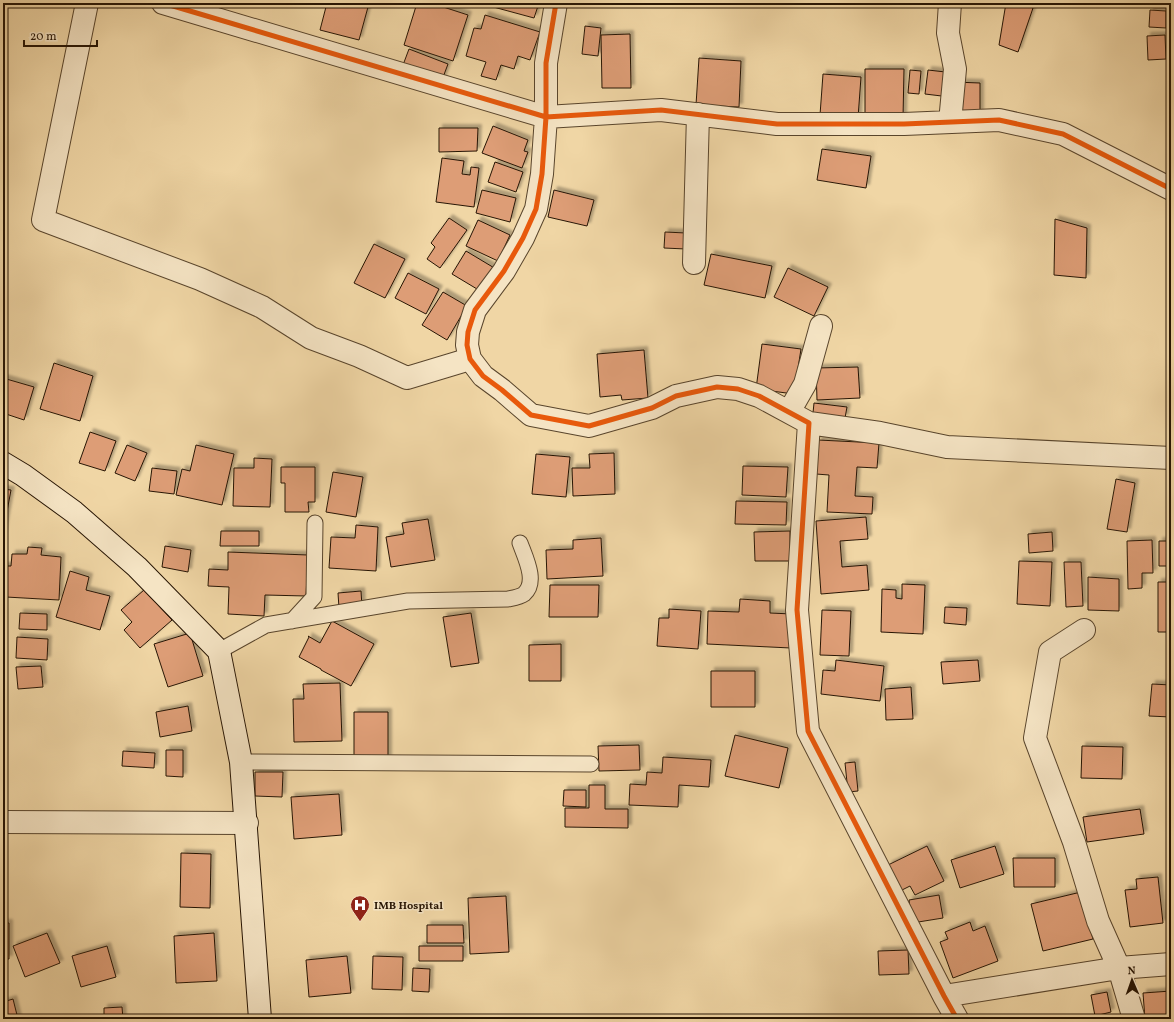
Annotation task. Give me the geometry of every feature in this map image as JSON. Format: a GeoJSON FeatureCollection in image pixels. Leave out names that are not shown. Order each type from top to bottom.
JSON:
{"type":"FeatureCollection","features":[{"type":"Feature","properties":{"kind":"street"},"geometry":{"type":"LineString","coordinates":[[87,3],[43,220],[200,279],[262,307],[311,338],[358,356],[407,378],[470,359]]}},
{"type":"Feature","properties":{"kind":"street"},"geometry":{"type":"LineString","coordinates":[[163,3],[546,117],[661,110],[778,124],[904,124],[999,120],[1063,134],[1171,190]]}},
{"type":"Feature","properties":{"kind":"street"},"geometry":{"type":"LineString","coordinates":[[556,3],[546,63],[546,117],[542,174],[536,209],[523,238],[504,271],[475,310],[468,332],[467,345],[470,359],[483,376],[531,415],[588,426],[652,408],[676,396],[717,386],[738,389],[759,396],[809,423],[880,433],[947,446],[1171,458]]}},
{"type":"Feature","properties":{"kind":"street"},"geometry":{"type":"LineString","coordinates":[[950,3],[948,33],[955,69],[950,122]]}},
{"type":"Feature","properties":{"kind":"street"},"geometry":{"type":"LineString","coordinates":[[694,263],[698,114]]}},
{"type":"Feature","properties":{"kind":"street"},"geometry":{"type":"LineString","coordinates":[[789,412],[805,384],[821,326]]}},
{"type":"Feature","properties":{"kind":"street"},"geometry":{"type":"LineString","coordinates":[[809,423],[797,610],[808,731],[957,1019]]}},
{"type":"Feature","properties":{"kind":"street"},"geometry":{"type":"LineString","coordinates":[[3,463],[23,475],[74,512],[137,567],[219,651],[241,762],[247,823],[260,1019]]}},
{"type":"Feature","properties":{"kind":"street"},"geometry":{"type":"LineString","coordinates":[[1084,630],[1050,652],[1035,738],[1074,842],[1098,921],[1119,968],[1134,1019]]}},
{"type":"Feature","properties":{"kind":"street"},"geometry":{"type":"LineString","coordinates":[[3,822],[247,823]]}},
{"type":"Feature","properties":{"kind":"street"},"geometry":{"type":"LineString","coordinates":[[944,996],[1119,968],[1171,964]]}},
{"type":"Feature","properties":{"kind":"lane"},"geometry":{"type":"LineString","coordinates":[[292,621],[314,597],[315,523]]}},
{"type":"Feature","properties":{"kind":"lane"},"geometry":{"type":"LineString","coordinates":[[219,651],[266,625],[408,601],[508,600],[523,595],[530,586],[530,576],[520,543]]}},
{"type":"Feature","properties":{"kind":"lane"},"geometry":{"type":"LineString","coordinates":[[241,762],[591,764]]}},
{"type":"Feature","properties":{"kind":"building"},"geometry":{"type":"Polygon","coordinates":[[[327,3],[351,3],[368,7],[359,40],[320,30],[327,3]]]}},
{"type":"Feature","properties":{"kind":"building"},"geometry":{"type":"Polygon","coordinates":[[[417,3],[431,3],[468,15],[453,61],[404,45],[417,3]]]}},
{"type":"Feature","properties":{"kind":"building"},"geometry":{"type":"Polygon","coordinates":[[[487,3],[539,3],[534,18],[486,5],[487,3]]]}},
{"type":"Feature","properties":{"kind":"building"},"geometry":{"type":"Polygon","coordinates":[[[722,3],[774,3],[774,5],[722,5],[722,3]]]}},
{"type":"Feature","properties":{"kind":"building"},"geometry":{"type":"Polygon","coordinates":[[[1006,3],[1017,3],[1033,8],[1018,52],[999,45],[1006,3]]]}},
{"type":"Feature","properties":{"kind":"building"},"geometry":{"type":"Polygon","coordinates":[[[1150,10],[1166,11],[1166,28],[1149,27],[1150,10]]]}},
{"type":"Feature","properties":{"kind":"building"},"geometry":{"type":"Polygon","coordinates":[[[485,15],[540,32],[530,60],[518,56],[514,69],[501,65],[496,80],[481,76],[486,62],[466,56],[474,28],[481,29],[485,15]]]}},
{"type":"Feature","properties":{"kind":"building"},"geometry":{"type":"Polygon","coordinates":[[[585,26],[601,28],[598,56],[582,54],[585,26]]]}},
{"type":"Feature","properties":{"kind":"building"},"geometry":{"type":"Polygon","coordinates":[[[630,34],[631,88],[602,88],[601,35],[630,34]]]}},
{"type":"Feature","properties":{"kind":"building"},"geometry":{"type":"Polygon","coordinates":[[[1165,35],[1166,59],[1148,60],[1147,36],[1165,35]]]}},
{"type":"Feature","properties":{"kind":"building"},"geometry":{"type":"Polygon","coordinates":[[[409,49],[448,64],[442,80],[403,65],[409,49]]]}},
{"type":"Feature","properties":{"kind":"building"},"geometry":{"type":"Polygon","coordinates":[[[699,58],[741,61],[739,107],[696,105],[699,58]]]}},
{"type":"Feature","properties":{"kind":"building"},"geometry":{"type":"Polygon","coordinates":[[[865,69],[904,69],[903,118],[865,118],[865,69]]]}},
{"type":"Feature","properties":{"kind":"building"},"geometry":{"type":"Polygon","coordinates":[[[910,70],[921,71],[919,94],[908,93],[910,70]]]}},
{"type":"Feature","properties":{"kind":"building"},"geometry":{"type":"Polygon","coordinates":[[[928,70],[954,73],[950,97],[925,94],[928,70]]]}},
{"type":"Feature","properties":{"kind":"building"},"geometry":{"type":"Polygon","coordinates":[[[823,74],[861,77],[858,118],[820,115],[823,74]]]}},
{"type":"Feature","properties":{"kind":"building"},"geometry":{"type":"Polygon","coordinates":[[[954,82],[980,83],[980,117],[953,116],[954,82]]]}},
{"type":"Feature","properties":{"kind":"building"},"geometry":{"type":"Polygon","coordinates":[[[493,126],[528,140],[524,151],[528,152],[522,168],[482,153],[493,126]]]}},
{"type":"Feature","properties":{"kind":"building"},"geometry":{"type":"Polygon","coordinates":[[[439,128],[478,128],[477,151],[439,152],[439,128]]]}},
{"type":"Feature","properties":{"kind":"building"},"geometry":{"type":"Polygon","coordinates":[[[822,149],[871,156],[866,188],[817,180],[822,149]]]}},
{"type":"Feature","properties":{"kind":"building"},"geometry":{"type":"Polygon","coordinates":[[[442,158],[464,161],[462,174],[470,175],[471,167],[479,168],[474,207],[436,202],[442,158]]]}},
{"type":"Feature","properties":{"kind":"building"},"geometry":{"type":"Polygon","coordinates":[[[495,162],[523,172],[516,192],[488,182],[495,162]]]}},
{"type":"Feature","properties":{"kind":"building"},"geometry":{"type":"Polygon","coordinates":[[[482,190],[516,198],[510,222],[476,213],[482,190]]]}},
{"type":"Feature","properties":{"kind":"building"},"geometry":{"type":"Polygon","coordinates":[[[554,190],[594,200],[587,226],[548,217],[554,190]]]}},
{"type":"Feature","properties":{"kind":"building"},"geometry":{"type":"Polygon","coordinates":[[[449,218],[467,230],[440,268],[427,259],[435,247],[431,243],[449,218]]]}},
{"type":"Feature","properties":{"kind":"building"},"geometry":{"type":"Polygon","coordinates":[[[1055,219],[1087,228],[1086,278],[1054,275],[1055,219]]]}},
{"type":"Feature","properties":{"kind":"building"},"geometry":{"type":"Polygon","coordinates":[[[478,220],[510,235],[498,261],[466,246],[478,220]]]}},
{"type":"Feature","properties":{"kind":"building"},"geometry":{"type":"Polygon","coordinates":[[[665,232],[686,233],[686,249],[664,248],[665,232]]]}},
{"type":"Feature","properties":{"kind":"building"},"geometry":{"type":"Polygon","coordinates":[[[374,244],[405,259],[385,298],[354,283],[374,244]]]}},
{"type":"Feature","properties":{"kind":"building"},"geometry":{"type":"Polygon","coordinates":[[[466,251],[496,269],[482,292],[452,274],[466,251]]]}},
{"type":"Feature","properties":{"kind":"building"},"geometry":{"type":"Polygon","coordinates":[[[711,254],[772,266],[765,298],[704,285],[711,254]]]}},
{"type":"Feature","properties":{"kind":"building"},"geometry":{"type":"Polygon","coordinates":[[[788,268],[828,287],[814,316],[774,297],[788,268]]]}},
{"type":"Feature","properties":{"kind":"building"},"geometry":{"type":"Polygon","coordinates":[[[408,273],[439,289],[426,314],[395,298],[408,273]]]}},
{"type":"Feature","properties":{"kind":"building"},"geometry":{"type":"Polygon","coordinates":[[[443,292],[467,306],[447,340],[422,325],[443,292]]]}},
{"type":"Feature","properties":{"kind":"building"},"geometry":{"type":"Polygon","coordinates":[[[762,344],[801,349],[794,394],[756,389],[762,344]]]}},
{"type":"Feature","properties":{"kind":"building"},"geometry":{"type":"Polygon","coordinates":[[[644,350],[648,398],[622,400],[621,395],[600,397],[597,354],[644,350]]]}},
{"type":"Feature","properties":{"kind":"building"},"geometry":{"type":"Polygon","coordinates":[[[54,363],[93,376],[80,421],[40,409],[54,363]]]}},
{"type":"Feature","properties":{"kind":"building"},"geometry":{"type":"Polygon","coordinates":[[[858,367],[860,398],[817,400],[816,368],[858,367]]]}},
{"type":"Feature","properties":{"kind":"building"},"geometry":{"type":"Polygon","coordinates":[[[3,378],[34,387],[24,420],[3,413],[3,378]]]}},
{"type":"Feature","properties":{"kind":"building"},"geometry":{"type":"Polygon","coordinates":[[[814,403],[847,407],[845,418],[813,413],[814,403]]]}},
{"type":"Feature","properties":{"kind":"building"},"geometry":{"type":"Polygon","coordinates":[[[90,432],[116,441],[105,471],[79,463],[90,432]]]}},
{"type":"Feature","properties":{"kind":"building"},"geometry":{"type":"Polygon","coordinates":[[[818,440],[879,443],[877,468],[857,467],[855,496],[873,497],[872,514],[827,512],[829,475],[816,474],[818,440]]]}},
{"type":"Feature","properties":{"kind":"building"},"geometry":{"type":"Polygon","coordinates":[[[127,445],[147,453],[135,481],[115,473],[127,445]]]}},
{"type":"Feature","properties":{"kind":"building"},"geometry":{"type":"Polygon","coordinates":[[[196,445],[234,454],[222,505],[176,495],[182,469],[190,471],[196,445]]]}},
{"type":"Feature","properties":{"kind":"building"},"geometry":{"type":"Polygon","coordinates":[[[614,453],[615,494],[573,496],[572,468],[590,468],[589,454],[614,453]]]}},
{"type":"Feature","properties":{"kind":"building"},"geometry":{"type":"Polygon","coordinates":[[[536,454],[570,457],[566,497],[532,494],[536,454]]]}},
{"type":"Feature","properties":{"kind":"building"},"geometry":{"type":"Polygon","coordinates":[[[254,458],[272,459],[270,507],[233,506],[234,468],[254,468],[254,458]]]}},
{"type":"Feature","properties":{"kind":"building"},"geometry":{"type":"Polygon","coordinates":[[[743,466],[788,467],[786,497],[742,495],[743,466]]]}},
{"type":"Feature","properties":{"kind":"building"},"geometry":{"type":"Polygon","coordinates":[[[281,467],[315,467],[315,502],[308,502],[309,512],[285,512],[285,483],[281,483],[281,467]]]}},
{"type":"Feature","properties":{"kind":"building"},"geometry":{"type":"Polygon","coordinates":[[[152,468],[177,471],[174,494],[149,491],[152,468]]]}},
{"type":"Feature","properties":{"kind":"building"},"geometry":{"type":"Polygon","coordinates":[[[333,472],[363,477],[356,517],[326,512],[333,472]]]}},
{"type":"Feature","properties":{"kind":"building"},"geometry":{"type":"Polygon","coordinates":[[[1116,479],[1135,483],[1127,532],[1107,529],[1116,479]]]}},
{"type":"Feature","properties":{"kind":"building"},"geometry":{"type":"Polygon","coordinates":[[[3,489],[11,490],[3,533],[3,489]]]}},
{"type":"Feature","properties":{"kind":"building"},"geometry":{"type":"Polygon","coordinates":[[[736,501],[787,502],[786,525],[735,524],[736,501]]]}},
{"type":"Feature","properties":{"kind":"building"},"geometry":{"type":"Polygon","coordinates":[[[866,517],[868,539],[840,541],[842,567],[867,565],[869,590],[821,594],[816,521],[866,517]]]}},
{"type":"Feature","properties":{"kind":"building"},"geometry":{"type":"Polygon","coordinates":[[[428,519],[435,560],[391,567],[386,537],[404,534],[402,523],[428,519]]]}},
{"type":"Feature","properties":{"kind":"building"},"geometry":{"type":"Polygon","coordinates":[[[356,525],[378,527],[376,571],[329,568],[331,537],[355,538],[356,525]]]}},
{"type":"Feature","properties":{"kind":"building"},"geometry":{"type":"Polygon","coordinates":[[[221,531],[259,531],[259,546],[220,546],[221,531]]]}},
{"type":"Feature","properties":{"kind":"building"},"geometry":{"type":"Polygon","coordinates":[[[790,531],[790,561],[755,561],[754,532],[790,531]]]}},
{"type":"Feature","properties":{"kind":"building"},"geometry":{"type":"Polygon","coordinates":[[[1052,532],[1053,551],[1029,553],[1028,534],[1052,532]]]}},
{"type":"Feature","properties":{"kind":"building"},"geometry":{"type":"Polygon","coordinates":[[[601,538],[603,576],[547,579],[546,550],[573,549],[573,540],[601,538]]]}},
{"type":"Feature","properties":{"kind":"building"},"geometry":{"type":"Polygon","coordinates":[[[1152,540],[1153,573],[1142,573],[1142,588],[1128,589],[1127,541],[1152,540]]]}},
{"type":"Feature","properties":{"kind":"building"},"geometry":{"type":"Polygon","coordinates":[[[1159,541],[1171,541],[1171,566],[1159,566],[1159,541]]]}},
{"type":"Feature","properties":{"kind":"building"},"geometry":{"type":"Polygon","coordinates":[[[165,546],[191,550],[188,572],[162,567],[165,546]]]}},
{"type":"Feature","properties":{"kind":"building"},"geometry":{"type":"Polygon","coordinates":[[[28,547],[42,548],[41,555],[61,557],[59,600],[6,597],[7,586],[3,586],[3,566],[11,566],[12,554],[27,554],[28,547]]]}},
{"type":"Feature","properties":{"kind":"building"},"geometry":{"type":"Polygon","coordinates":[[[228,552],[308,555],[306,596],[265,595],[264,616],[228,614],[229,587],[208,586],[209,569],[228,570],[228,552]]]}},
{"type":"Feature","properties":{"kind":"building"},"geometry":{"type":"Polygon","coordinates":[[[1019,561],[1052,562],[1050,606],[1017,604],[1019,561]]]}},
{"type":"Feature","properties":{"kind":"building"},"geometry":{"type":"Polygon","coordinates":[[[1064,562],[1081,562],[1083,606],[1066,607],[1064,562]]]}},
{"type":"Feature","properties":{"kind":"building"},"geometry":{"type":"Polygon","coordinates":[[[70,571],[89,577],[86,590],[110,596],[100,630],[56,617],[70,571]]]}},
{"type":"Feature","properties":{"kind":"building"},"geometry":{"type":"Polygon","coordinates":[[[1088,577],[1119,579],[1119,611],[1088,610],[1088,577]]]}},
{"type":"Feature","properties":{"kind":"building"},"geometry":{"type":"Polygon","coordinates":[[[1158,582],[1171,582],[1171,632],[1158,632],[1158,582]]]}},
{"type":"Feature","properties":{"kind":"building"},"geometry":{"type":"Polygon","coordinates":[[[902,584],[925,585],[923,634],[881,632],[882,589],[896,590],[896,598],[902,599],[902,584]]]}},
{"type":"Feature","properties":{"kind":"building"},"geometry":{"type":"Polygon","coordinates":[[[550,585],[599,585],[598,617],[549,617],[550,585]]]}},
{"type":"Feature","properties":{"kind":"building"},"geometry":{"type":"Polygon","coordinates":[[[144,590],[172,620],[140,648],[124,630],[132,622],[121,610],[144,590]]]}},
{"type":"Feature","properties":{"kind":"building"},"geometry":{"type":"Polygon","coordinates":[[[361,591],[362,607],[339,608],[338,593],[361,591]]]}},
{"type":"Feature","properties":{"kind":"building"},"geometry":{"type":"Polygon","coordinates":[[[740,599],[770,601],[770,613],[792,614],[791,648],[707,644],[708,611],[739,612],[740,599]]]}},
{"type":"Feature","properties":{"kind":"building"},"geometry":{"type":"Polygon","coordinates":[[[945,607],[967,608],[966,625],[944,623],[945,607]]]}},
{"type":"Feature","properties":{"kind":"building"},"geometry":{"type":"Polygon","coordinates":[[[669,609],[701,611],[698,649],[657,646],[659,618],[669,618],[669,609]]]}},
{"type":"Feature","properties":{"kind":"building"},"geometry":{"type":"Polygon","coordinates":[[[822,610],[851,611],[849,656],[820,655],[822,610]]]}},
{"type":"Feature","properties":{"kind":"building"},"geometry":{"type":"Polygon","coordinates":[[[20,613],[47,614],[47,630],[19,629],[20,613]]]}},
{"type":"Feature","properties":{"kind":"building"},"geometry":{"type":"Polygon","coordinates":[[[471,613],[479,663],[451,667],[443,617],[471,613]]]}},
{"type":"Feature","properties":{"kind":"building"},"geometry":{"type":"Polygon","coordinates":[[[332,621],[374,644],[351,686],[299,657],[309,637],[308,636],[320,643],[332,621]]]}},
{"type":"Feature","properties":{"kind":"building"},"geometry":{"type":"Polygon","coordinates":[[[190,633],[203,676],[168,687],[154,644],[190,633]]]}},
{"type":"Feature","properties":{"kind":"building"},"geometry":{"type":"Polygon","coordinates":[[[17,637],[48,639],[47,660],[16,658],[17,637]]]}},
{"type":"Feature","properties":{"kind":"building"},"geometry":{"type":"Polygon","coordinates":[[[561,644],[561,681],[529,681],[529,645],[561,644]]]}},
{"type":"Feature","properties":{"kind":"building"},"geometry":{"type":"Polygon","coordinates":[[[836,660],[884,666],[880,701],[821,694],[823,670],[835,671],[836,660]]]}},
{"type":"Feature","properties":{"kind":"building"},"geometry":{"type":"Polygon","coordinates":[[[978,660],[980,681],[943,684],[941,662],[978,660]]]}},
{"type":"Feature","properties":{"kind":"building"},"geometry":{"type":"Polygon","coordinates":[[[41,666],[43,687],[18,689],[16,667],[41,666]]]}},
{"type":"Feature","properties":{"kind":"building"},"geometry":{"type":"Polygon","coordinates":[[[711,671],[755,671],[755,707],[711,707],[711,671]]]}},
{"type":"Feature","properties":{"kind":"building"},"geometry":{"type":"Polygon","coordinates":[[[340,683],[342,741],[294,742],[293,699],[304,699],[303,684],[340,683]]]}},
{"type":"Feature","properties":{"kind":"building"},"geometry":{"type":"Polygon","coordinates":[[[1152,684],[1171,685],[1171,717],[1149,716],[1152,684]]]}},
{"type":"Feature","properties":{"kind":"building"},"geometry":{"type":"Polygon","coordinates":[[[911,687],[913,719],[886,720],[885,689],[911,687]]]}},
{"type":"Feature","properties":{"kind":"building"},"geometry":{"type":"Polygon","coordinates":[[[188,706],[192,731],[160,737],[156,712],[188,706]]]}},
{"type":"Feature","properties":{"kind":"building"},"geometry":{"type":"Polygon","coordinates":[[[354,712],[388,712],[388,761],[354,761],[354,712]]]}},
{"type":"Feature","properties":{"kind":"building"},"geometry":{"type":"Polygon","coordinates":[[[735,735],[788,748],[779,788],[725,776],[735,735]]]}},
{"type":"Feature","properties":{"kind":"building"},"geometry":{"type":"Polygon","coordinates":[[[639,745],[640,770],[599,771],[598,746],[639,745]]]}},
{"type":"Feature","properties":{"kind":"building"},"geometry":{"type":"Polygon","coordinates":[[[1082,746],[1123,747],[1122,779],[1081,778],[1082,746]]]}},
{"type":"Feature","properties":{"kind":"building"},"geometry":{"type":"Polygon","coordinates":[[[166,750],[183,750],[183,777],[166,776],[166,750]]]}},
{"type":"Feature","properties":{"kind":"building"},"geometry":{"type":"Polygon","coordinates":[[[123,751],[155,753],[154,768],[122,766],[123,751]]]}},
{"type":"Feature","properties":{"kind":"building"},"geometry":{"type":"Polygon","coordinates":[[[663,757],[711,760],[709,787],[679,785],[678,807],[629,805],[630,784],[646,785],[647,772],[662,773],[663,757]]]}},
{"type":"Feature","properties":{"kind":"building"},"geometry":{"type":"Polygon","coordinates":[[[855,762],[858,791],[848,792],[845,763],[855,762]]]}},
{"type":"Feature","properties":{"kind":"building"},"geometry":{"type":"Polygon","coordinates":[[[255,772],[283,772],[282,797],[255,796],[255,772]]]}},
{"type":"Feature","properties":{"kind":"building"},"geometry":{"type":"Polygon","coordinates":[[[589,785],[605,785],[605,809],[628,809],[628,828],[565,827],[565,808],[589,808],[589,785]]]}},
{"type":"Feature","properties":{"kind":"building"},"geometry":{"type":"Polygon","coordinates":[[[564,790],[586,790],[586,807],[563,806],[564,790]]]}},
{"type":"Feature","properties":{"kind":"building"},"geometry":{"type":"Polygon","coordinates":[[[339,794],[342,835],[294,839],[291,797],[339,794]]]}},
{"type":"Feature","properties":{"kind":"building"},"geometry":{"type":"Polygon","coordinates":[[[1140,809],[1144,834],[1087,842],[1083,817],[1140,809]]]}},
{"type":"Feature","properties":{"kind":"building"},"geometry":{"type":"Polygon","coordinates":[[[927,846],[944,881],[915,895],[910,886],[900,891],[888,865],[927,846]]]}},
{"type":"Feature","properties":{"kind":"building"},"geometry":{"type":"Polygon","coordinates":[[[995,846],[1004,874],[960,888],[951,860],[995,846]]]}},
{"type":"Feature","properties":{"kind":"building"},"geometry":{"type":"Polygon","coordinates":[[[181,853],[211,854],[210,908],[180,907],[181,853]]]}},
{"type":"Feature","properties":{"kind":"building"},"geometry":{"type":"Polygon","coordinates":[[[1013,858],[1055,858],[1055,887],[1014,887],[1013,858]]]}},
{"type":"Feature","properties":{"kind":"building"},"geometry":{"type":"Polygon","coordinates":[[[1158,877],[1163,923],[1130,927],[1125,890],[1137,889],[1136,879],[1158,877]]]}},
{"type":"Feature","properties":{"kind":"building"},"geometry":{"type":"Polygon","coordinates":[[[1081,892],[1093,939],[1043,951],[1031,904],[1081,892]]]}},
{"type":"Feature","properties":{"kind":"building"},"geometry":{"type":"Polygon","coordinates":[[[939,895],[943,918],[912,923],[909,900],[939,895]]]}},
{"type":"Feature","properties":{"kind":"building"},"geometry":{"type":"Polygon","coordinates":[[[506,896],[509,952],[470,954],[468,898],[506,896]]]}},
{"type":"Feature","properties":{"kind":"building"},"geometry":{"type":"Polygon","coordinates":[[[970,922],[973,931],[985,926],[998,961],[953,978],[940,942],[948,939],[945,932],[970,922]]]}},
{"type":"Feature","properties":{"kind":"building"},"geometry":{"type":"Polygon","coordinates":[[[3,923],[9,923],[9,959],[3,959],[3,923]]]}},
{"type":"Feature","properties":{"kind":"building"},"geometry":{"type":"Polygon","coordinates":[[[427,925],[463,925],[464,943],[427,943],[427,925]]]}},
{"type":"Feature","properties":{"kind":"building"},"geometry":{"type":"Polygon","coordinates":[[[47,933],[60,963],[25,977],[13,946],[47,933]]]}},
{"type":"Feature","properties":{"kind":"building"},"geometry":{"type":"Polygon","coordinates":[[[214,933],[217,981],[176,983],[174,936],[214,933]]]}},
{"type":"Feature","properties":{"kind":"building"},"geometry":{"type":"Polygon","coordinates":[[[107,946],[116,977],[81,987],[72,956],[107,946]]]}},
{"type":"Feature","properties":{"kind":"building"},"geometry":{"type":"Polygon","coordinates":[[[419,946],[463,946],[463,961],[419,961],[419,946]]]}},
{"type":"Feature","properties":{"kind":"building"},"geometry":{"type":"Polygon","coordinates":[[[908,950],[909,974],[879,975],[878,951],[908,950]]]}},
{"type":"Feature","properties":{"kind":"building"},"geometry":{"type":"Polygon","coordinates":[[[347,956],[351,993],[309,997],[306,960],[347,956]]]}},
{"type":"Feature","properties":{"kind":"building"},"geometry":{"type":"Polygon","coordinates":[[[373,956],[403,957],[402,990],[372,989],[373,956]]]}},
{"type":"Feature","properties":{"kind":"building"},"geometry":{"type":"Polygon","coordinates":[[[413,968],[430,969],[429,992],[412,991],[413,968]]]}},
{"type":"Feature","properties":{"kind":"building"},"geometry":{"type":"Polygon","coordinates":[[[1171,991],[1171,1019],[1145,1019],[1143,993],[1171,991]]]}},
{"type":"Feature","properties":{"kind":"building"},"geometry":{"type":"Polygon","coordinates":[[[1107,992],[1111,1012],[1095,1016],[1091,995],[1107,992]]]}},
{"type":"Feature","properties":{"kind":"building"},"geometry":{"type":"Polygon","coordinates":[[[13,999],[18,1019],[3,1019],[3,1002],[13,999]]]}},
{"type":"Feature","properties":{"kind":"building"},"geometry":{"type":"Polygon","coordinates":[[[122,1007],[123,1019],[104,1019],[104,1008],[122,1007]]]}},
{"type":"Feature","properties":{"kind":"cycle path"},"geometry":{"type":"LineString","coordinates":[[163,3],[546,117],[661,110],[777,124],[904,124],[999,120],[1063,134],[1171,189]]}},
{"type":"Feature","properties":{"kind":"cycle path"},"geometry":{"type":"LineString","coordinates":[[556,3],[546,63],[546,117],[542,174],[536,209],[523,238],[504,271],[475,310],[468,332],[467,345],[470,359],[483,376],[531,415],[589,426],[652,408],[676,396],[717,387],[738,389],[759,396],[809,423],[797,610],[808,731],[957,1019]]}},
{"type":"Feature","properties":{"kind":"place","name":"IMB Hospital"},"geometry":{"type":"Point","coordinates":[360,922]}}]}
